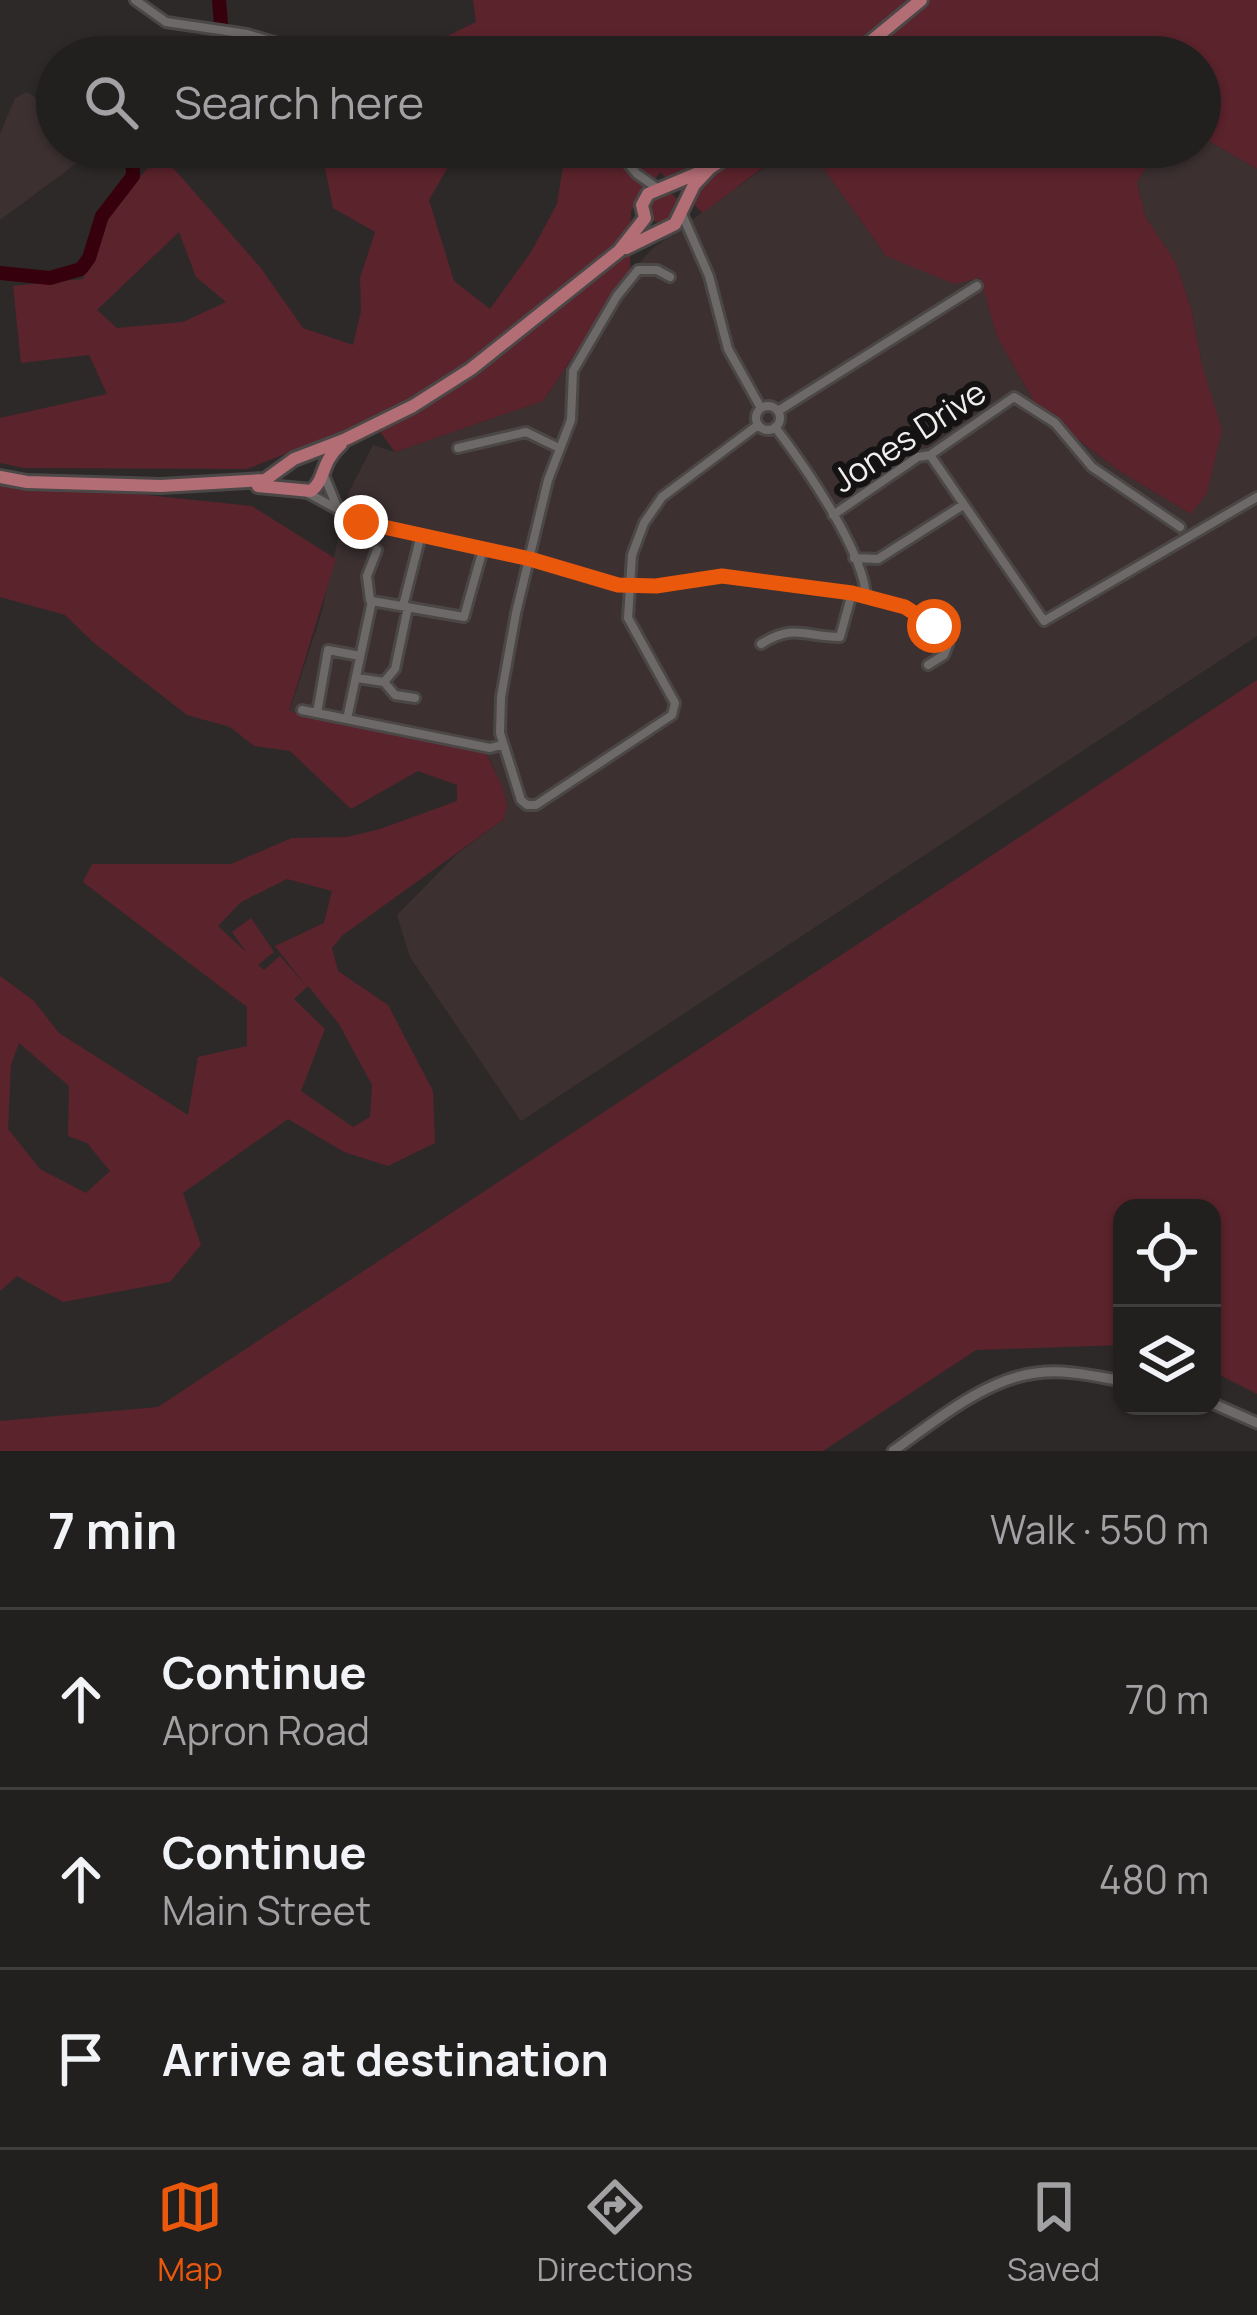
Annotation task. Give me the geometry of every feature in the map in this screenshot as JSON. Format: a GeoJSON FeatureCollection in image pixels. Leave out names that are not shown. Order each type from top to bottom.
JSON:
{"type":"FeatureCollection","features":[{"type":"Feature","properties":{"kind":"highway"},"geometry":{"type":"LineString","coordinates":[[877,36],[921,0]]}},
{"type":"Feature","properties":{"kind":"highway"},"geometry":{"type":"LineString","coordinates":[[620,251],[645,218],[645,198],[710,168]]}},
{"type":"Feature","properties":{"kind":"highway"},"geometry":{"type":"LineString","coordinates":[[0,477],[161,486],[265,481],[293,462],[413,406],[471,369],[620,251],[666,227],[710,168]]}},
{"type":"Feature","properties":{"kind":"highway"},"geometry":{"type":"LineString","coordinates":[[661,188],[676,192],[682,209]]}},
{"type":"Feature","properties":{"kind":"highway"},"geometry":{"type":"LineString","coordinates":[[645,218],[666,227]]}},
{"type":"Feature","properties":{"kind":"highway"},"geometry":{"type":"LineString","coordinates":[[245,484],[303,492],[316,488],[328,456],[346,439]]}},
{"type":"Feature","properties":{"kind":"highway"},"geometry":{"type":"LineString","coordinates":[[293,462],[311,457],[322,471]]}},
{"type":"Feature","properties":{"kind":"highway"},"geometry":{"type":"LineString","coordinates":[[293,462],[290,485],[303,492]]}},
{"type":"Feature","properties":{"kind":"street"},"geometry":{"type":"LineString","coordinates":[[135,0],[159,19],[254,36]]}},
{"type":"Feature","properties":{"kind":"street"},"geometry":{"type":"LineString","coordinates":[[632,168],[661,188]]}},
{"type":"Feature","properties":{"kind":"street"},"geometry":{"type":"LineString","coordinates":[[637,174],[645,198]]}},
{"type":"Feature","properties":{"kind":"street"},"geometry":{"type":"LineString","coordinates":[[682,209],[709,276],[728,349],[760,408]]}},
{"type":"Feature","properties":{"kind":"street"},"geometry":{"type":"LineString","coordinates":[[666,227],[692,242]]}},
{"type":"Feature","properties":{"kind":"street"},"geometry":{"type":"LineString","coordinates":[[670,277],[657,270],[638,270],[573,370],[571,420],[530,559],[506,664],[500,718],[501,745],[527,805],[536,805],[672,715],[675,704],[628,618],[627,586],[635,543],[655,505],[674,485],[758,425]]}},
{"type":"Feature","properties":{"kind":"street"},"geometry":{"type":"LineString","coordinates":[[778,411],[977,286]]}},
{"type":"Feature","properties":{"kind":"street","name":"Jones Drive"},"geometry":{"type":"LineString","coordinates":[[833,515],[1006,402],[1021,399],[1070,437],[1091,467],[1180,526]]}},
{"type":"Feature","properties":{"kind":"street"},"geometry":{"type":"LineString","coordinates":[[760,408],[778,411]]}},
{"type":"Feature","properties":{"kind":"street"},"geometry":{"type":"LineString","coordinates":[[760,408],[758,425],[768,430],[779,422],[778,411]]}},
{"type":"Feature","properties":{"kind":"street"},"geometry":{"type":"LineString","coordinates":[[775,428],[833,515],[866,597]]}},
{"type":"Feature","properties":{"kind":"street"},"geometry":{"type":"LineString","coordinates":[[458,448],[526,432],[560,448]]}},
{"type":"Feature","properties":{"kind":"street"},"geometry":{"type":"LineString","coordinates":[[930,455],[1044,621],[1257,497]]}},
{"type":"Feature","properties":{"kind":"street"},"geometry":{"type":"LineString","coordinates":[[322,471],[338,510]]}},
{"type":"Feature","properties":{"kind":"street"},"geometry":{"type":"LineString","coordinates":[[303,492],[361,522],[627,586],[722,576],[852,593],[905,607],[944,636],[948,645],[944,655],[928,664]]}},
{"type":"Feature","properties":{"kind":"street"},"geometry":{"type":"LineString","coordinates":[[854,558],[878,559],[963,505]]}},
{"type":"Feature","properties":{"kind":"street"},"geometry":{"type":"LineString","coordinates":[[384,682],[395,669],[421,535]]}},
{"type":"Feature","properties":{"kind":"street"},"geometry":{"type":"LineString","coordinates":[[376,550],[367,576],[368,600],[464,617],[483,549]]}},
{"type":"Feature","properties":{"kind":"street"},"geometry":{"type":"LineString","coordinates":[[761,644],[795,629],[839,637],[852,593]]}},
{"type":"Feature","properties":{"kind":"street"},"geometry":{"type":"LineString","coordinates":[[347,719],[372,601]]}},
{"type":"Feature","properties":{"kind":"street"},"geometry":{"type":"LineString","coordinates":[[317,713],[328,650],[360,656]]}},
{"type":"Feature","properties":{"kind":"street"},"geometry":{"type":"LineString","coordinates":[[357,678],[384,682],[395,695],[415,698]]}},
{"type":"Feature","properties":{"kind":"street"},"geometry":{"type":"LineString","coordinates":[[302,710],[490,748],[501,745]]}},
{"type":"Feature","properties":{"kind":"street"},"geometry":{"type":"LineString","coordinates":[[893,1451],[986,1390],[1018,1376],[1062,1372],[1113,1380]]}},
{"type":"Feature","properties":{"kind":"street"},"geometry":{"type":"LineString","coordinates":[[1221,1407],[1257,1423]]}},
{"type":"Feature","properties":{"kind":"shaded area"},"geometry":{"type":"Polygon","coordinates":[[[473,0],[1257,0],[1257,169],[1221,148],[1221,36],[447,36],[476,22],[473,0]]]}},
{"type":"Feature","properties":{"kind":"shaded area"},"geometry":{"type":"Polygon","coordinates":[[[27,92],[36,98],[36,168],[70,168],[0,220],[0,134],[15,98],[27,92]]]}},
{"type":"Feature","properties":{"kind":"shaded area"},"geometry":{"type":"Polygon","coordinates":[[[1221,148],[1257,169],[1257,636],[521,1121],[410,957],[397,915],[457,854],[504,819],[507,806],[486,753],[437,741],[424,732],[289,712],[321,615],[348,494],[373,445],[395,452],[543,401],[630,273],[653,248],[764,168],[823,168],[886,256],[980,277],[997,337],[1039,410],[1121,472],[1191,514],[1202,365],[1191,308],[1175,261],[1145,216],[1137,182],[1146,168],[1221,168],[1221,148]]]}},
{"type":"Feature","properties":{"kind":"shaded area"},"geometry":{"type":"Polygon","coordinates":[[[148,168],[173,168],[260,267],[303,328],[353,345],[361,311],[360,278],[375,232],[333,208],[325,168],[447,168],[429,200],[454,281],[490,309],[531,252],[557,204],[563,168],[762,168],[703,213],[660,172],[631,211],[630,273],[543,401],[395,452],[371,420],[247,469],[24,468],[0,463],[0,418],[107,394],[89,355],[21,363],[13,286],[83,279],[104,216],[148,168]],[[179,232],[97,310],[117,328],[183,322],[226,302],[196,277],[179,232]]]}},
{"type":"Feature","properties":{"kind":"shaded area"},"geometry":{"type":"Polygon","coordinates":[[[823,168],[1146,168],[1137,182],[1145,216],[1175,261],[1222,430],[1207,493],[1191,514],[1121,472],[1039,410],[997,337],[980,278],[954,284],[886,256],[823,168]]]}},
{"type":"Feature","properties":{"kind":"shaded area"},"geometry":{"type":"Polygon","coordinates":[[[664,192],[675,197],[680,208],[675,219],[664,224],[653,219],[648,208],[653,197],[664,192]]]}},
{"type":"Feature","properties":{"kind":"shaded area"},"geometry":{"type":"Polygon","coordinates":[[[0,486],[252,506],[336,559],[289,711],[486,753],[507,806],[504,819],[343,935],[332,948],[338,971],[388,1005],[433,1091],[435,1143],[388,1166],[344,1152],[288,1119],[183,1193],[201,1245],[170,1282],[63,1302],[17,1276],[0,1291],[0,976],[33,1000],[59,1033],[188,1115],[198,1057],[247,1046],[247,1007],[83,882],[92,864],[231,864],[292,838],[347,837],[380,829],[457,801],[457,785],[418,771],[351,809],[290,751],[254,746],[230,727],[187,715],[65,615],[0,597],[0,486]],[[287,879],[241,902],[218,926],[246,952],[232,932],[251,918],[274,952],[258,965],[264,970],[280,956],[306,986],[275,946],[324,923],[332,891],[287,879]],[[308,986],[294,999],[325,1029],[301,1091],[353,1127],[370,1117],[372,1085],[339,1024],[308,986]],[[19,1043],[11,1065],[8,1129],[40,1169],[86,1193],[110,1171],[87,1143],[68,1136],[69,1086],[19,1043]]]}},
{"type":"Feature","properties":{"kind":"shaded area"},"geometry":{"type":"Polygon","coordinates":[[[1257,680],[1257,1394],[1221,1376],[1221,1199],[1113,1199],[1113,1345],[976,1350],[823,1451],[0,1451],[0,1421],[158,1407],[1257,680]]]}},
{"type":"Feature","properties":{"kind":"waterway"},"geometry":{"type":"LineString","coordinates":[[219,0],[222,36]]}},
{"type":"Feature","properties":{"kind":"waterway"},"geometry":{"type":"LineString","coordinates":[[0,273],[50,278],[81,269],[102,216],[133,176],[133,168]]}},
{"type":"Feature","properties":{"kind":"route"},"geometry":{"type":"LineString","coordinates":[[361,522],[530,559],[618,585],[656,586],[722,576],[852,593],[905,607],[934,626]]}}]}
